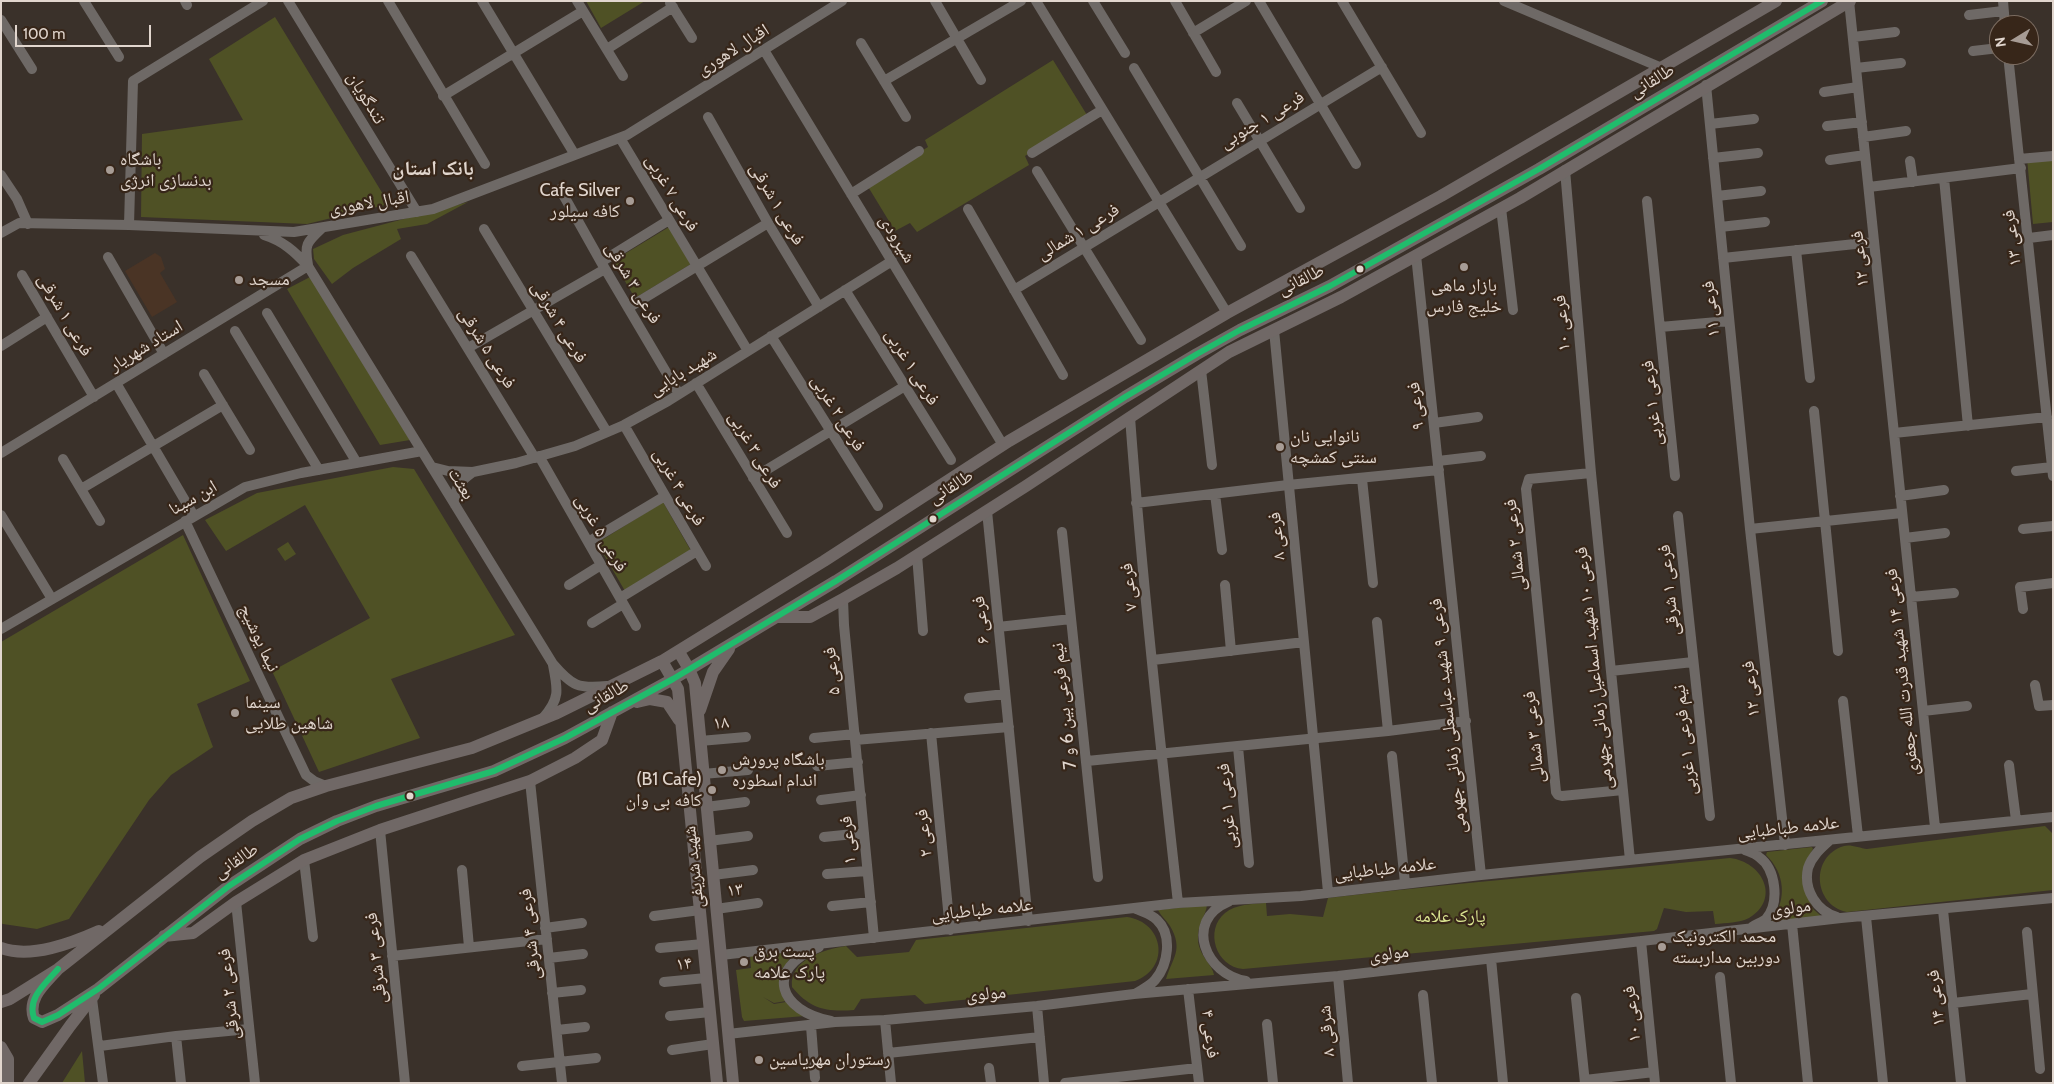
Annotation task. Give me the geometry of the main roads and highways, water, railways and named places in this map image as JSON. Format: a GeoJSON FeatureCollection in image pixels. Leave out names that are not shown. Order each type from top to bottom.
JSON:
{"type":"FeatureCollection","features":[{"type":"Feature","properties":{"kind":"main road","name":"طالقانی"},"geometry":{"type":"LineString","coordinates":[[58,969],[200,858],[252,821],[291,798],[326,786],[472,748],[542,719],[662,661],[824,561],[1003,445],[1227,313],[1441,196],[1776,1]]}},
{"type":"Feature","properties":{"kind":"main road","name":"طالقانی"},"geometry":{"type":"LineString","coordinates":[[95,994],[164,936],[229,886],[300,839],[337,821],[376,806],[494,771],[565,738],[673,679],[776,617],[1133,392],[1240,330],[1320,291],[1554,161],[1822,1]]}},
{"type":"Feature","properties":{"kind":"main road"},"geometry":{"type":"LineString","coordinates":[[776,617],[810,616],[843,598],[987,511],[1229,352],[1341,297],[1501,208],[1850,1]]}},
{"type":"Feature","properties":{"kind":"main road"},"geometry":{"type":"LineString","coordinates":[[1320,291],[1373,279]]}},
{"type":"Feature","properties":{"kind":"main road"},"geometry":{"type":"LineString","coordinates":[[698,717],[713,672],[735,642]]}},
{"type":"Feature","properties":{"kind":"main road","name":"شهید شریفی"},"geometry":{"type":"LineString","coordinates":[[678,652],[695,683],[733,1083]]}},
{"type":"Feature","properties":{"kind":"main road","name":"شهید شریفی"},"geometry":{"type":"LineString","coordinates":[[662,661],[678,689],[717,1083]]}},
{"type":"Feature","properties":{"kind":"main road"},"geometry":{"type":"LineString","coordinates":[[625,705],[650,699],[667,702],[682,724]]}},
{"type":"Feature","properties":{"kind":"main road"},"geometry":{"type":"LineString","coordinates":[[164,936],[193,933],[236,902],[304,860],[380,830],[530,781],[575,758],[602,740],[612,712]]}},
{"type":"Feature","properties":{"kind":"main road"},"geometry":{"type":"LineString","coordinates":[[686,770],[694,764],[700,766],[703,772]]}},
{"type":"Feature","properties":{"kind":"main road"},"geometry":{"type":"LineString","coordinates":[[1,948],[32,951],[67,945],[115,924]]}},
{"type":"Feature","properties":{"kind":"main road"},"geometry":{"type":"LineString","coordinates":[[58,969],[35,996],[31,1009],[34,1018],[42,1022],[95,994]]}},
{"type":"Feature","properties":{"kind":"main road"},"geometry":{"type":"LineString","coordinates":[[1,1002],[10,1000],[58,969]]}},
{"type":"Feature","properties":{"kind":"main road"},"geometry":{"type":"LineString","coordinates":[[29,1083],[95,994]]}},
{"type":"Feature","properties":{"kind":"main road"},"geometry":{"type":"LineString","coordinates":[[1,1047],[8,1059],[8,1083]]}},
{"type":"Feature","properties":{"kind":"place","name":"باشگاه بدنسازی انرژی"},"geometry":{"type":"Point","coordinates":[110,170]}},
{"type":"Feature","properties":{"kind":"place","name":"Cafe Silver کافه سیلور"},"geometry":{"type":"Point","coordinates":[630,201]}},
{"type":"Feature","properties":{"kind":"place","name":"بازار ماهی خلیج فارس"},"geometry":{"type":"Point","coordinates":[1464,267]}},
{"type":"Feature","properties":{"kind":"place","name":"مسجد"},"geometry":{"type":"Point","coordinates":[239,280]}},
{"type":"Feature","properties":{"kind":"place","name":"نانوایی نان سنتی کمشچه"},"geometry":{"type":"Point","coordinates":[1280,447]}},
{"type":"Feature","properties":{"kind":"place","name":"سینما شاهین طلایی"},"geometry":{"type":"Point","coordinates":[235,713]}},
{"type":"Feature","properties":{"kind":"place","name":"باشگاه پرورش اندام اسطوره"},"geometry":{"type":"Point","coordinates":[722,770]}},
{"type":"Feature","properties":{"kind":"place","name":"(B1 Cafe) کافه بی وان"},"geometry":{"type":"Point","coordinates":[712,790]}},
{"type":"Feature","properties":{"kind":"place","name":"محمد الکترونیک دوربین مداربسته"},"geometry":{"type":"Point","coordinates":[1662,947]}},
{"type":"Feature","properties":{"kind":"place","name":"پست برق پارک علامه"},"geometry":{"type":"Point","coordinates":[744,962]}},
{"type":"Feature","properties":{"kind":"place","name":"رستوران مهریاسین"},"geometry":{"type":"Point","coordinates":[759,1060]}},
{"type":"Feature","properties":{"kind":"district","name":"بانک استان"},"geometry":{"type":"Point","coordinates":[433,169]}},
{"type":"Feature","properties":{"kind":"park label","name":"پارک علامه"},"geometry":{"type":"Point","coordinates":[1450,917]}}]}
